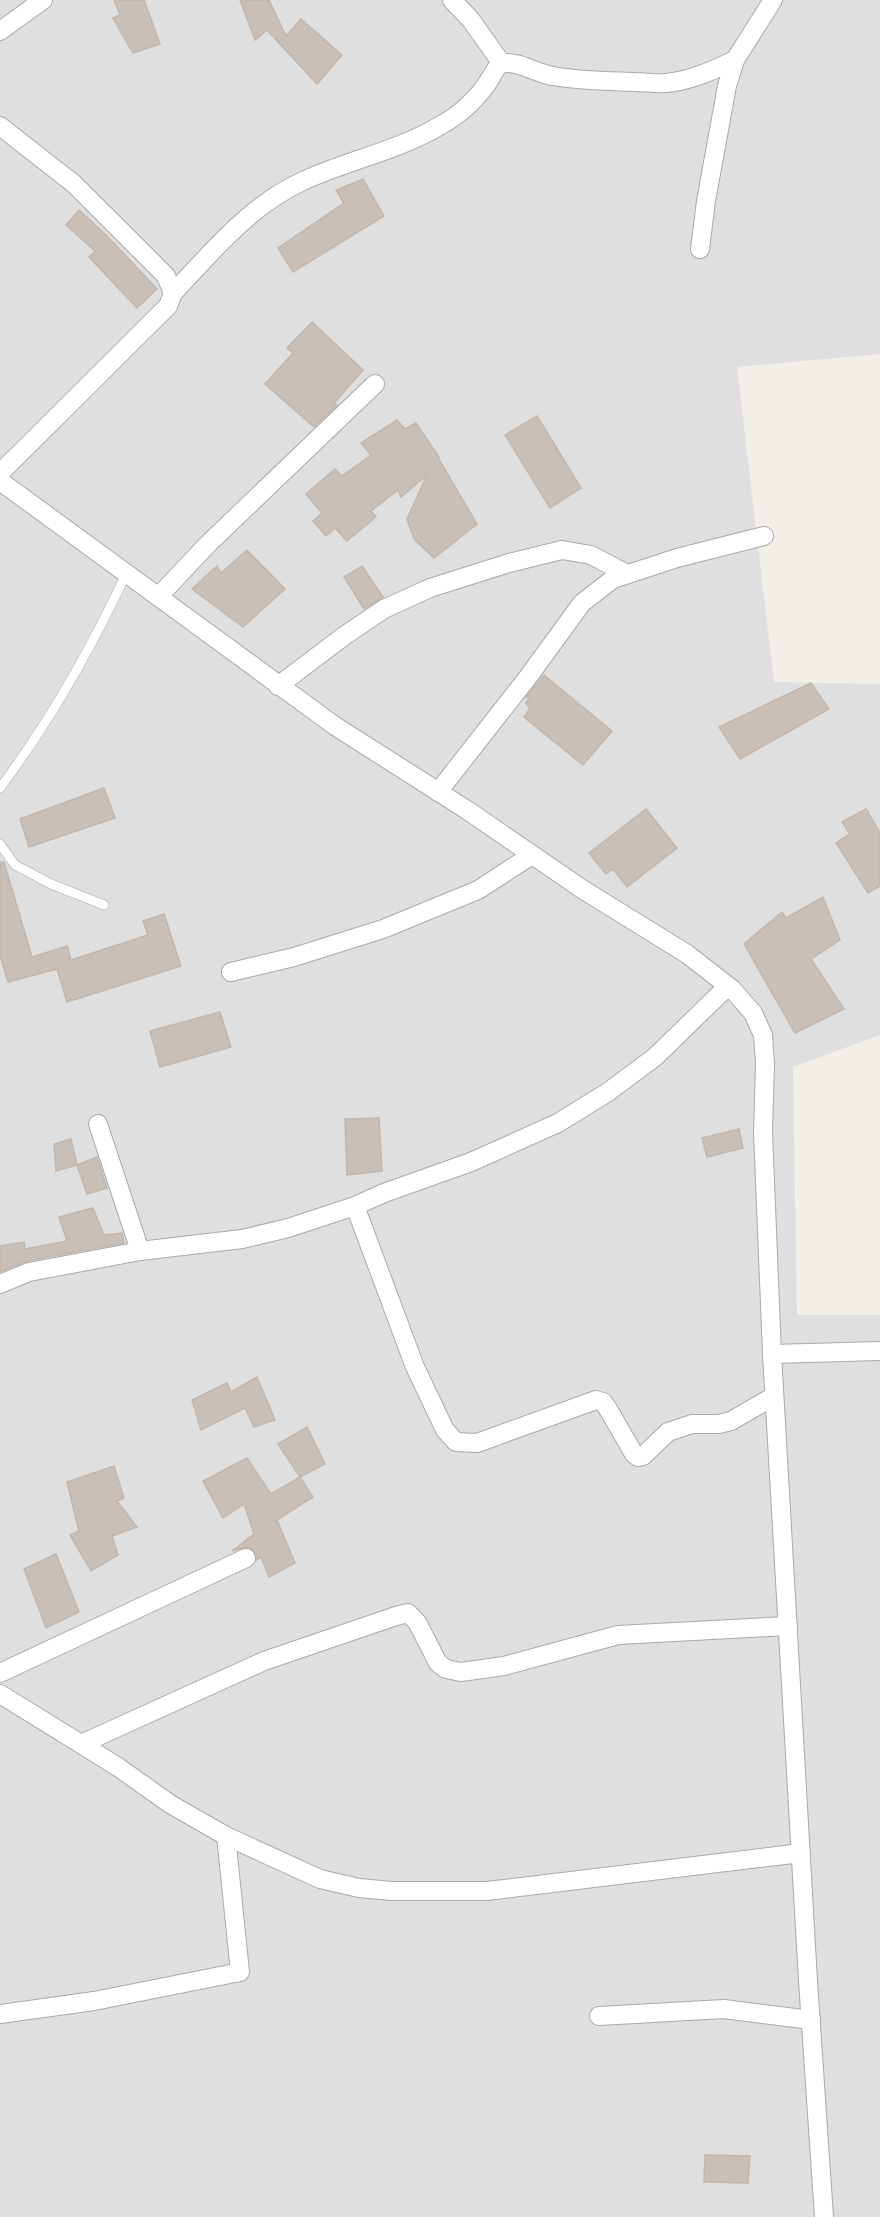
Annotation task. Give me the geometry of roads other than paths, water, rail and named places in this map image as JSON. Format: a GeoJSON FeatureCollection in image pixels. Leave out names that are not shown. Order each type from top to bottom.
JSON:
{"type":"FeatureCollection","features":[{"type":"Feature","properties":{"kind":"street"},"geometry":{"type":"LineString","coordinates":[[0,31],[42,0]]}},
{"type":"Feature","properties":{"kind":"street"},"geometry":{"type":"LineString","coordinates":[[452,0],[471,20],[502,64]]}},
{"type":"Feature","properties":{"kind":"street"},"geometry":{"type":"LineString","coordinates":[[700,249],[706,201],[727,86],[735,60],[773,0]]}},
{"type":"Feature","properties":{"kind":"street"},"geometry":{"type":"LineString","coordinates":[[0,473],[168,306],[173,293],[237,227],[261,207],[300,182],[400,145],[442,125],[469,104],[502,64],[510,63],[552,76],[593,81],[666,83],[712,70],[735,60]]}},
{"type":"Feature","properties":{"kind":"street"},"geometry":{"type":"LineString","coordinates":[[0,126],[74,184],[166,276],[173,293]]}},
{"type":"Feature","properties":{"kind":"street"},"geometry":{"type":"LineString","coordinates":[[158,597],[242,511],[375,384]]}},
{"type":"Feature","properties":{"kind":"street"},"geometry":{"type":"LineString","coordinates":[[0,481],[335,726],[687,954],[728,986],[753,1013],[763,1035],[765,1063],[763,1132],[774,1396],[825,2217]]}},
{"type":"Feature","properties":{"kind":"street"},"geometry":{"type":"LineString","coordinates":[[438,792],[528,677],[582,603],[614,579],[627,574],[677,558],[764,536]]}},
{"type":"Feature","properties":{"kind":"street"},"geometry":{"type":"LineString","coordinates":[[278,686],[384,609],[441,584],[509,563],[562,550],[591,555],[627,574]]}},
{"type":"Feature","properties":{"kind":"street"},"geometry":{"type":"LineString","coordinates":[[231,972],[294,957],[383,929],[478,890],[532,855]]}},
{"type":"Feature","properties":{"kind":"street"},"geometry":{"type":"LineString","coordinates":[[0,1284],[29,1272],[140,1251],[242,1239],[288,1228],[355,1206],[384,1193],[471,1162],[558,1123],[608,1092],[655,1057],[728,986]]}},
{"type":"Feature","properties":{"kind":"street"},"geometry":{"type":"LineString","coordinates":[[98,1124],[140,1251]]}},
{"type":"Feature","properties":{"kind":"street"},"geometry":{"type":"LineString","coordinates":[[355,1206],[415,1367],[445,1430],[456,1442],[477,1443],[596,1400],[603,1402],[608,1408],[634,1454],[638,1457],[643,1456],[668,1432],[692,1424],[719,1424],[731,1421],[774,1396]]}},
{"type":"Feature","properties":{"kind":"street"},"geometry":{"type":"LineString","coordinates":[[772,1354],[880,1351]]}},
{"type":"Feature","properties":{"kind":"street"},"geometry":{"type":"LineString","coordinates":[[0,1673],[246,1558]]}},
{"type":"Feature","properties":{"kind":"street"},"geometry":{"type":"LineString","coordinates":[[81,1743],[264,1661],[408,1613],[417,1622],[438,1663],[446,1670],[462,1672],[513,1664],[618,1635],[788,1626]]}},
{"type":"Feature","properties":{"kind":"street"},"geometry":{"type":"LineString","coordinates":[[0,1694],[81,1743],[170,1804],[226,1836],[320,1879],[359,1888],[436,1893],[487,1891],[801,1853]]}},
{"type":"Feature","properties":{"kind":"street"},"geometry":{"type":"LineString","coordinates":[[0,2013],[94,2001],[240,1972],[226,1836]]}},
{"type":"Feature","properties":{"kind":"street"},"geometry":{"type":"LineString","coordinates":[[598,2016],[724,2009],[811,2020]]}},
{"type":"Feature","properties":{"kind":"lane"},"geometry":{"type":"LineString","coordinates":[[0,788],[23,758],[64,692],[102,626],[126,574]]}},
{"type":"Feature","properties":{"kind":"lane"},"geometry":{"type":"LineString","coordinates":[[0,844],[15,865],[51,884],[104,905]]}}]}
